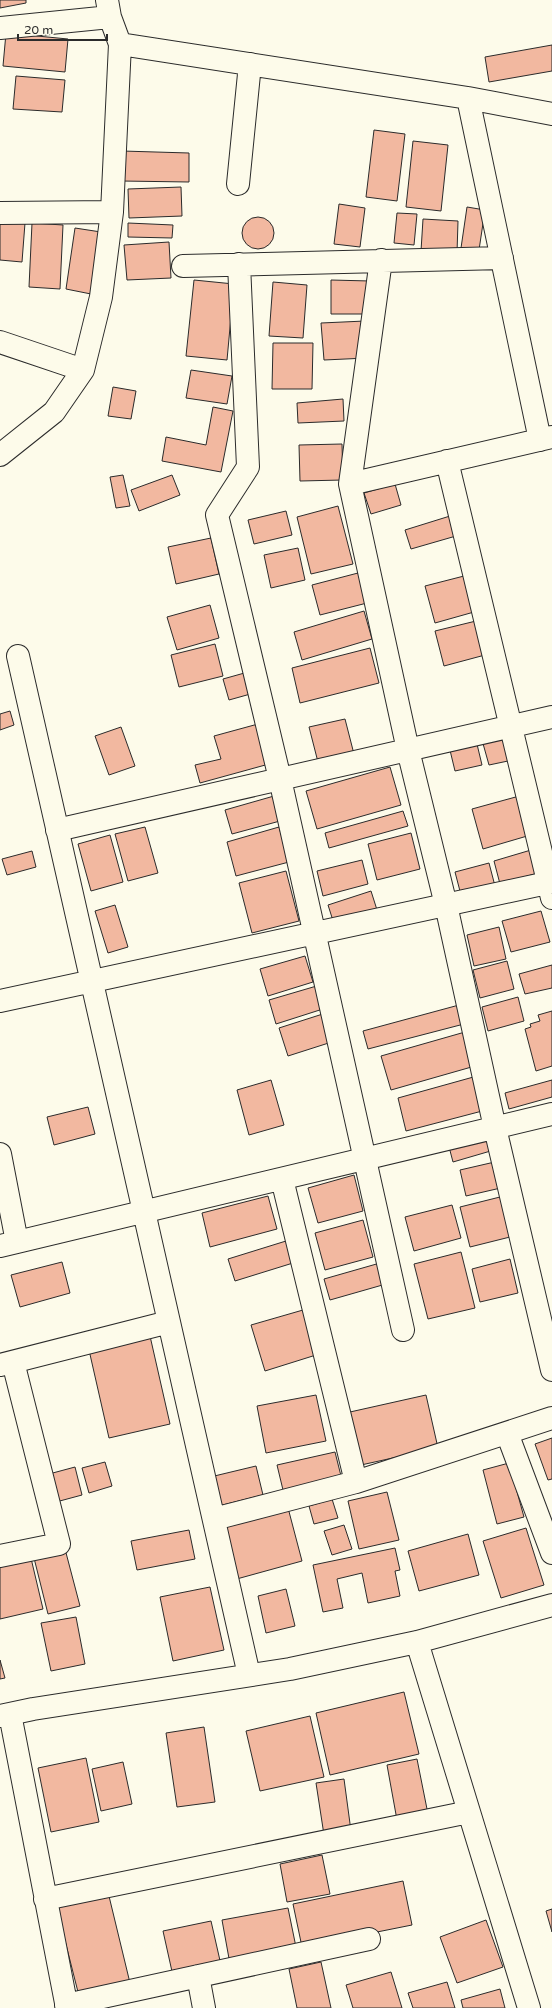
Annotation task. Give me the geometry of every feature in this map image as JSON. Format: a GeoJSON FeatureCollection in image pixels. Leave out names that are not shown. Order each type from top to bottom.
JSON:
{"type":"FeatureCollection","features":[{"type":"Feature","properties":{"kind":"street"},"geometry":{"type":"LineString","coordinates":[[0,28],[109,9],[120,44],[112,212],[101,297],[83,370],[54,412],[0,455]]}},
{"type":"Feature","properties":{"kind":"street"},"geometry":{"type":"LineString","coordinates":[[120,44],[468,98],[552,114]]}},
{"type":"Feature","properties":{"kind":"street"},"geometry":{"type":"LineString","coordinates":[[238,184],[250,64]]}},
{"type":"Feature","properties":{"kind":"street"},"geometry":{"type":"LineString","coordinates":[[350,484],[546,438],[502,258],[468,98]]}},
{"type":"Feature","properties":{"kind":"street"},"geometry":{"type":"LineString","coordinates":[[0,213],[112,212]]}},
{"type":"Feature","properties":{"kind":"street"},"geometry":{"type":"LineString","coordinates":[[183,266],[502,258]]}},
{"type":"Feature","properties":{"kind":"street"},"geometry":{"type":"LineString","coordinates":[[381,260],[350,484],[408,750],[446,906],[495,1128],[552,1370]]}},
{"type":"Feature","properties":{"kind":"street"},"geometry":{"type":"LineString","coordinates":[[239,264],[248,467],[217,515],[280,779],[403,1330]]}},
{"type":"Feature","properties":{"kind":"street"},"geometry":{"type":"LineString","coordinates":[[0,342],[83,370]]}},
{"type":"Feature","properties":{"kind":"street"},"geometry":{"type":"LineString","coordinates":[[0,1001],[446,906],[551,888],[447,461]]}},
{"type":"Feature","properties":{"kind":"street"},"geometry":{"type":"LineString","coordinates":[[18,656],[249,1675]]}},
{"type":"Feature","properties":{"kind":"street"},"geometry":{"type":"LineString","coordinates":[[57,830],[552,717]]}},
{"type":"Feature","properties":{"kind":"street"},"geometry":{"type":"LineString","coordinates":[[0,1154],[8,1244],[552,1114]]}},
{"type":"Feature","properties":{"kind":"street"},"geometry":{"type":"LineString","coordinates":[[282,1179],[356,1482]]}},
{"type":"Feature","properties":{"kind":"street"},"geometry":{"type":"LineString","coordinates":[[0,1556],[59,1544],[6,1363],[169,1322]]}},
{"type":"Feature","properties":{"kind":"street"},"geometry":{"type":"LineString","coordinates":[[214,1519],[356,1482],[552,1418]]}},
{"type":"Feature","properties":{"kind":"street"},"geometry":{"type":"LineString","coordinates":[[507,1433],[552,1553]]}},
{"type":"Feature","properties":{"kind":"street"},"geometry":{"type":"LineString","coordinates":[[369,1939],[66,2006],[5,1715],[290,1668],[417,1642],[552,1605]]}},
{"type":"Feature","properties":{"kind":"street"},"geometry":{"type":"LineString","coordinates":[[417,1642],[529,2008]]}},
{"type":"Feature","properties":{"kind":"street"},"geometry":{"type":"LineString","coordinates":[[44,1899],[469,1812]]}},
{"type":"Feature","properties":{"kind":"street"},"geometry":{"type":"LineString","coordinates":[[198,1976],[204,2008]]}},
{"type":"Feature","properties":{"kind":"building"},"geometry":{"type":"Polygon","coordinates":[[[0,0],[26,0],[26,3],[0,8],[0,0]]]}},
{"type":"Feature","properties":{"kind":"building"},"geometry":{"type":"Polygon","coordinates":[[[6,33],[68,39],[65,72],[3,66],[6,33]]]}},
{"type":"Feature","properties":{"kind":"building"},"geometry":{"type":"Polygon","coordinates":[[[552,45],[552,71],[489,82],[485,57],[552,45]]]}},
{"type":"Feature","properties":{"kind":"building"},"geometry":{"type":"Polygon","coordinates":[[[16,76],[65,80],[62,112],[13,109],[16,76]]]}},
{"type":"Feature","properties":{"kind":"building"},"geometry":{"type":"Polygon","coordinates":[[[374,130],[405,134],[397,201],[366,197],[374,130]]]}},
{"type":"Feature","properties":{"kind":"building"},"geometry":{"type":"Polygon","coordinates":[[[413,141],[448,145],[441,211],[406,207],[413,141]]]}},
{"type":"Feature","properties":{"kind":"building"},"geometry":{"type":"Polygon","coordinates":[[[122,151],[189,153],[189,182],[121,181],[122,151]]]}},
{"type":"Feature","properties":{"kind":"building"},"geometry":{"type":"Polygon","coordinates":[[[181,187],[182,216],[129,218],[128,189],[181,187]]]}},
{"type":"Feature","properties":{"kind":"building"},"geometry":{"type":"Polygon","coordinates":[[[339,204],[365,208],[360,247],[334,244],[339,204]]]}},
{"type":"Feature","properties":{"kind":"building"},"geometry":{"type":"Polygon","coordinates":[[[467,207],[485,210],[479,250],[461,248],[467,207]]]}},
{"type":"Feature","properties":{"kind":"building"},"geometry":{"type":"Polygon","coordinates":[[[397,213],[417,214],[414,245],[394,243],[397,213]]]}},
{"type":"Feature","properties":{"kind":"building"},"geometry":{"type":"Polygon","coordinates":[[[255,217],[261,217],[270,221],[274,233],[270,245],[261,249],[255,249],[246,245],[242,236],[242,230],[246,221],[255,217]]]}},
{"type":"Feature","properties":{"kind":"building"},"geometry":{"type":"Polygon","coordinates":[[[423,219],[458,221],[457,253],[421,251],[423,219]]]}},
{"type":"Feature","properties":{"kind":"building"},"geometry":{"type":"Polygon","coordinates":[[[0,221],[25,223],[22,262],[0,260],[0,221]]]}},
{"type":"Feature","properties":{"kind":"building"},"geometry":{"type":"Polygon","coordinates":[[[32,223],[63,225],[60,289],[29,287],[32,223]]]}},
{"type":"Feature","properties":{"kind":"building"},"geometry":{"type":"Polygon","coordinates":[[[128,223],[173,225],[172,238],[128,237],[128,223]]]}},
{"type":"Feature","properties":{"kind":"building"},"geometry":{"type":"Polygon","coordinates":[[[75,228],[101,232],[91,294],[66,289],[75,228]]]}},
{"type":"Feature","properties":{"kind":"building"},"geometry":{"type":"Polygon","coordinates":[[[169,242],[171,278],[127,280],[124,245],[169,242]]]}},
{"type":"Feature","properties":{"kind":"building"},"geometry":{"type":"Polygon","coordinates":[[[194,280],[234,284],[227,360],[186,356],[194,280]]]}},
{"type":"Feature","properties":{"kind":"building"},"geometry":{"type":"Polygon","coordinates":[[[331,280],[370,281],[370,314],[331,314],[331,280]]]}},
{"type":"Feature","properties":{"kind":"building"},"geometry":{"type":"Polygon","coordinates":[[[273,282],[307,285],[303,338],[269,336],[273,282]]]}},
{"type":"Feature","properties":{"kind":"building"},"geometry":{"type":"Polygon","coordinates":[[[365,321],[367,358],[324,360],[321,323],[365,321]]]}},
{"type":"Feature","properties":{"kind":"building"},"geometry":{"type":"Polygon","coordinates":[[[273,343],[313,343],[312,389],[272,389],[273,343]]]}},
{"type":"Feature","properties":{"kind":"building"},"geometry":{"type":"Polygon","coordinates":[[[191,370],[232,376],[227,404],[186,398],[191,370]]]}},
{"type":"Feature","properties":{"kind":"building"},"geometry":{"type":"Polygon","coordinates":[[[113,387],[136,391],[131,419],[108,416],[113,387]]]}},
{"type":"Feature","properties":{"kind":"building"},"geometry":{"type":"Polygon","coordinates":[[[343,399],[344,421],[298,423],[297,403],[343,399]]]}},
{"type":"Feature","properties":{"kind":"building"},"geometry":{"type":"Polygon","coordinates":[[[213,407],[233,411],[221,472],[162,461],[166,437],[206,445],[213,407]]]}},
{"type":"Feature","properties":{"kind":"building"},"geometry":{"type":"Polygon","coordinates":[[[342,444],[343,480],[300,481],[299,445],[342,444]]]}},
{"type":"Feature","properties":{"kind":"building"},"geometry":{"type":"Polygon","coordinates":[[[123,475],[130,506],[116,508],[110,477],[123,475]]]}},
{"type":"Feature","properties":{"kind":"building"},"geometry":{"type":"Polygon","coordinates":[[[172,475],[180,495],[139,511],[131,490],[172,475]]]}},
{"type":"Feature","properties":{"kind":"building"},"geometry":{"type":"Polygon","coordinates":[[[395,484],[401,505],[371,514],[364,493],[395,484]]]}},
{"type":"Feature","properties":{"kind":"building"},"geometry":{"type":"Polygon","coordinates":[[[338,506],[353,564],[311,574],[297,517],[338,506]]]}},
{"type":"Feature","properties":{"kind":"building"},"geometry":{"type":"Polygon","coordinates":[[[286,511],[292,535],[254,544],[248,520],[286,511]]]}},
{"type":"Feature","properties":{"kind":"building"},"geometry":{"type":"Polygon","coordinates":[[[450,516],[456,536],[411,549],[405,530],[450,516]]]}},
{"type":"Feature","properties":{"kind":"building"},"geometry":{"type":"Polygon","coordinates":[[[211,538],[219,574],[176,584],[168,547],[211,538]]]}},
{"type":"Feature","properties":{"kind":"building"},"geometry":{"type":"Polygon","coordinates":[[[298,548],[305,580],[271,588],[264,555],[298,548]]]}},
{"type":"Feature","properties":{"kind":"building"},"geometry":{"type":"Polygon","coordinates":[[[358,573],[367,603],[320,615],[312,585],[358,573]]]}},
{"type":"Feature","properties":{"kind":"building"},"geometry":{"type":"Polygon","coordinates":[[[464,576],[474,612],[435,623],[425,586],[464,576]]]}},
{"type":"Feature","properties":{"kind":"building"},"geometry":{"type":"Polygon","coordinates":[[[210,605],[219,638],[177,650],[167,617],[210,605]]]}},
{"type":"Feature","properties":{"kind":"building"},"geometry":{"type":"Polygon","coordinates":[[[364,611],[372,639],[302,660],[294,632],[364,611]]]}},
{"type":"Feature","properties":{"kind":"building"},"geometry":{"type":"Polygon","coordinates":[[[476,621],[485,655],[444,666],[435,631],[476,621]]]}},
{"type":"Feature","properties":{"kind":"building"},"geometry":{"type":"Polygon","coordinates":[[[215,644],[223,676],[179,687],[171,655],[215,644]]]}},
{"type":"Feature","properties":{"kind":"building"},"geometry":{"type":"Polygon","coordinates":[[[370,648],[379,683],[300,703],[292,668],[370,648]]]}},
{"type":"Feature","properties":{"kind":"building"},"geometry":{"type":"Polygon","coordinates":[[[248,672],[254,693],[229,700],[223,679],[248,672]]]}},
{"type":"Feature","properties":{"kind":"building"},"geometry":{"type":"Polygon","coordinates":[[[10,711],[14,725],[0,730],[0,714],[10,711]]]}},
{"type":"Feature","properties":{"kind":"building"},"geometry":{"type":"Polygon","coordinates":[[[345,719],[355,758],[319,766],[309,727],[345,719]]]}},
{"type":"Feature","properties":{"kind":"building"},"geometry":{"type":"Polygon","coordinates":[[[258,724],[269,764],[200,783],[195,765],[221,759],[214,736],[258,724]]]}},
{"type":"Feature","properties":{"kind":"building"},"geometry":{"type":"Polygon","coordinates":[[[121,727],[135,766],[109,775],[95,736],[121,727]]]}},
{"type":"Feature","properties":{"kind":"building"},"geometry":{"type":"Polygon","coordinates":[[[502,735],[508,761],[489,765],[482,740],[502,735]]]}},
{"type":"Feature","properties":{"kind":"building"},"geometry":{"type":"Polygon","coordinates":[[[476,740],[482,765],[455,771],[449,746],[476,740]]]}},
{"type":"Feature","properties":{"kind":"building"},"geometry":{"type":"Polygon","coordinates":[[[390,767],[401,805],[317,829],[306,791],[390,767]]]}},
{"type":"Feature","properties":{"kind":"building"},"geometry":{"type":"Polygon","coordinates":[[[523,795],[534,834],[483,849],[472,809],[523,795]]]}},
{"type":"Feature","properties":{"kind":"building"},"geometry":{"type":"Polygon","coordinates":[[[274,796],[280,821],[232,834],[225,810],[274,796]]]}},
{"type":"Feature","properties":{"kind":"building"},"geometry":{"type":"Polygon","coordinates":[[[403,811],[408,826],[329,848],[325,833],[403,811]]]}},
{"type":"Feature","properties":{"kind":"building"},"geometry":{"type":"Polygon","coordinates":[[[145,827],[158,873],[128,881],[115,834],[145,827]]]}},
{"type":"Feature","properties":{"kind":"building"},"geometry":{"type":"Polygon","coordinates":[[[279,827],[289,862],[236,876],[227,842],[279,827]]]}},
{"type":"Feature","properties":{"kind":"building"},"geometry":{"type":"Polygon","coordinates":[[[411,833],[420,869],[377,880],[368,844],[411,833]]]}},
{"type":"Feature","properties":{"kind":"building"},"geometry":{"type":"Polygon","coordinates":[[[110,835],[123,882],[91,891],[78,844],[110,835]]]}},
{"type":"Feature","properties":{"kind":"building"},"geometry":{"type":"Polygon","coordinates":[[[531,850],[538,873],[500,884],[494,861],[531,850]]]}},
{"type":"Feature","properties":{"kind":"building"},"geometry":{"type":"Polygon","coordinates":[[[32,851],[36,867],[7,875],[2,859],[32,851]]]}},
{"type":"Feature","properties":{"kind":"building"},"geometry":{"type":"Polygon","coordinates":[[[362,860],[368,884],[323,896],[317,871],[362,860]]]}},
{"type":"Feature","properties":{"kind":"building"},"geometry":{"type":"Polygon","coordinates":[[[489,863],[495,886],[461,895],[455,872],[489,863]]]}},
{"type":"Feature","properties":{"kind":"building"},"geometry":{"type":"Polygon","coordinates":[[[286,871],[299,921],[252,933],[239,883],[286,871]]]}},
{"type":"Feature","properties":{"kind":"building"},"geometry":{"type":"Polygon","coordinates":[[[371,891],[378,913],[335,927],[328,905],[371,891]]]}},
{"type":"Feature","properties":{"kind":"building"},"geometry":{"type":"Polygon","coordinates":[[[115,905],[128,947],[108,953],[95,911],[115,905]]]}},
{"type":"Feature","properties":{"kind":"building"},"geometry":{"type":"Polygon","coordinates":[[[541,911],[550,942],[511,952],[502,921],[541,911]]]}},
{"type":"Feature","properties":{"kind":"building"},"geometry":{"type":"Polygon","coordinates":[[[499,927],[506,959],[474,966],[467,935],[499,927]]]}},
{"type":"Feature","properties":{"kind":"building"},"geometry":{"type":"Polygon","coordinates":[[[305,956],[313,982],[268,996],[260,969],[305,956]]]}},
{"type":"Feature","properties":{"kind":"building"},"geometry":{"type":"Polygon","coordinates":[[[507,961],[514,989],[480,998],[473,970],[507,961]]]}},
{"type":"Feature","properties":{"kind":"building"},"geometry":{"type":"Polygon","coordinates":[[[552,965],[552,988],[525,994],[519,974],[552,965]]]}},
{"type":"Feature","properties":{"kind":"building"},"geometry":{"type":"Polygon","coordinates":[[[320,985],[326,1008],[276,1024],[269,1000],[320,985]]]}},
{"type":"Feature","properties":{"kind":"building"},"geometry":{"type":"Polygon","coordinates":[[[518,997],[524,1021],[488,1031],[482,1007],[518,997]]]}},
{"type":"Feature","properties":{"kind":"building"},"geometry":{"type":"Polygon","coordinates":[[[459,1005],[464,1024],[368,1049],[363,1031],[459,1005]]]}},
{"type":"Feature","properties":{"kind":"building"},"geometry":{"type":"Polygon","coordinates":[[[552,1011],[552,1066],[536,1071],[525,1029],[531,1027],[530,1024],[540,1021],[538,1015],[552,1011]]]}},
{"type":"Feature","properties":{"kind":"building"},"geometry":{"type":"Polygon","coordinates":[[[329,1012],[338,1040],[288,1056],[279,1028],[329,1012]]]}},
{"type":"Feature","properties":{"kind":"building"},"geometry":{"type":"Polygon","coordinates":[[[465,1032],[475,1066],[391,1090],[381,1056],[465,1032]]]}},
{"type":"Feature","properties":{"kind":"building"},"geometry":{"type":"Polygon","coordinates":[[[477,1076],[486,1110],[406,1131],[398,1098],[477,1076]]]}},
{"type":"Feature","properties":{"kind":"building"},"geometry":{"type":"Polygon","coordinates":[[[271,1080],[284,1125],[249,1135],[237,1090],[271,1080]]]}},
{"type":"Feature","properties":{"kind":"building"},"geometry":{"type":"Polygon","coordinates":[[[552,1080],[552,1097],[509,1109],[505,1093],[552,1080]]]}},
{"type":"Feature","properties":{"kind":"building"},"geometry":{"type":"Polygon","coordinates":[[[88,1107],[95,1134],[54,1145],[47,1117],[88,1107]]]}},
{"type":"Feature","properties":{"kind":"building"},"geometry":{"type":"Polygon","coordinates":[[[489,1131],[494,1150],[453,1162],[448,1143],[489,1131]]]}},
{"type":"Feature","properties":{"kind":"building"},"geometry":{"type":"Polygon","coordinates":[[[499,1161],[505,1187],[466,1196],[460,1170],[499,1161]]]}},
{"type":"Feature","properties":{"kind":"building"},"geometry":{"type":"Polygon","coordinates":[[[354,1175],[363,1211],[318,1223],[308,1188],[354,1175]]]}},
{"type":"Feature","properties":{"kind":"building"},"geometry":{"type":"Polygon","coordinates":[[[508,1195],[518,1235],[470,1247],[460,1207],[508,1195]]]}},
{"type":"Feature","properties":{"kind":"building"},"geometry":{"type":"Polygon","coordinates":[[[268,1196],[277,1229],[210,1247],[202,1213],[268,1196]]]}},
{"type":"Feature","properties":{"kind":"building"},"geometry":{"type":"Polygon","coordinates":[[[452,1205],[461,1238],[414,1251],[405,1217],[452,1205]]]}},
{"type":"Feature","properties":{"kind":"building"},"geometry":{"type":"Polygon","coordinates":[[[363,1220],[373,1257],[325,1270],[315,1233],[363,1220]]]}},
{"type":"Feature","properties":{"kind":"building"},"geometry":{"type":"Polygon","coordinates":[[[286,1241],[293,1263],[235,1281],[228,1259],[286,1241]]]}},
{"type":"Feature","properties":{"kind":"building"},"geometry":{"type":"Polygon","coordinates":[[[461,1252],[475,1308],[428,1319],[414,1264],[461,1252]]]}},
{"type":"Feature","properties":{"kind":"building"},"geometry":{"type":"Polygon","coordinates":[[[510,1259],[518,1293],[480,1302],[472,1269],[510,1259]]]}},
{"type":"Feature","properties":{"kind":"building"},"geometry":{"type":"Polygon","coordinates":[[[62,1262],[70,1293],[20,1307],[11,1275],[62,1262]]]}},
{"type":"Feature","properties":{"kind":"building"},"geometry":{"type":"Polygon","coordinates":[[[380,1263],[386,1284],[330,1300],[324,1279],[380,1263]]]}},
{"type":"Feature","properties":{"kind":"building"},"geometry":{"type":"Polygon","coordinates":[[[303,1310],[316,1355],[265,1371],[251,1325],[303,1310]]]}},
{"type":"Feature","properties":{"kind":"building"},"geometry":{"type":"Polygon","coordinates":[[[150,1336],[170,1424],[109,1438],[89,1350],[150,1336]]]}},
{"type":"Feature","properties":{"kind":"building"},"geometry":{"type":"Polygon","coordinates":[[[316,1395],[326,1441],[266,1453],[257,1406],[316,1395]]]}},
{"type":"Feature","properties":{"kind":"building"},"geometry":{"type":"Polygon","coordinates":[[[426,1395],[438,1448],[361,1465],[350,1412],[426,1395]]]}},
{"type":"Feature","properties":{"kind":"building"},"geometry":{"type":"Polygon","coordinates":[[[552,1438],[552,1479],[548,1480],[535,1444],[552,1438]]]}},
{"type":"Feature","properties":{"kind":"building"},"geometry":{"type":"Polygon","coordinates":[[[335,1452],[341,1476],[283,1490],[277,1465],[335,1452]]]}},
{"type":"Feature","properties":{"kind":"building"},"geometry":{"type":"Polygon","coordinates":[[[105,1462],[112,1486],[89,1493],[82,1468],[105,1462]]]}},
{"type":"Feature","properties":{"kind":"building"},"geometry":{"type":"Polygon","coordinates":[[[509,1463],[524,1517],[497,1524],[483,1470],[509,1463]]]}},
{"type":"Feature","properties":{"kind":"building"},"geometry":{"type":"Polygon","coordinates":[[[256,1466],[263,1495],[214,1507],[206,1478],[256,1466]]]}},
{"type":"Feature","properties":{"kind":"building"},"geometry":{"type":"Polygon","coordinates":[[[75,1467],[82,1495],[56,1502],[49,1474],[75,1467]]]}},
{"type":"Feature","properties":{"kind":"building"},"geometry":{"type":"Polygon","coordinates":[[[387,1492],[399,1540],[359,1549],[348,1501],[387,1492]]]}},
{"type":"Feature","properties":{"kind":"building"},"geometry":{"type":"Polygon","coordinates":[[[332,1499],[338,1518],[314,1524],[309,1506],[332,1499]]]}},
{"type":"Feature","properties":{"kind":"building"},"geometry":{"type":"Polygon","coordinates":[[[287,1504],[302,1561],[233,1580],[217,1522],[287,1504]]]}},
{"type":"Feature","properties":{"kind":"building"},"geometry":{"type":"Polygon","coordinates":[[[344,1525],[352,1549],[332,1555],[324,1531],[344,1525]]]}},
{"type":"Feature","properties":{"kind":"building"},"geometry":{"type":"Polygon","coordinates":[[[526,1528],[544,1585],[501,1598],[483,1541],[526,1528]]]}},
{"type":"Feature","properties":{"kind":"building"},"geometry":{"type":"Polygon","coordinates":[[[189,1530],[195,1559],[137,1570],[131,1541],[189,1530]]]}},
{"type":"Feature","properties":{"kind":"building"},"geometry":{"type":"Polygon","coordinates":[[[468,1534],[479,1575],[419,1591],[408,1551],[468,1534]]]}},
{"type":"Feature","properties":{"kind":"building"},"geometry":{"type":"Polygon","coordinates":[[[395,1548],[400,1570],[395,1571],[400,1596],[368,1603],[362,1573],[337,1579],[343,1608],[323,1612],[313,1565],[395,1548]]]}},
{"type":"Feature","properties":{"kind":"building"},"geometry":{"type":"Polygon","coordinates":[[[65,1549],[80,1606],[48,1614],[34,1558],[65,1549]]]}},
{"type":"Feature","properties":{"kind":"building"},"geometry":{"type":"Polygon","coordinates":[[[30,1554],[43,1609],[0,1619],[0,1561],[30,1554]]]}},
{"type":"Feature","properties":{"kind":"building"},"geometry":{"type":"Polygon","coordinates":[[[210,1587],[224,1650],[173,1661],[160,1597],[210,1587]]]}},
{"type":"Feature","properties":{"kind":"building"},"geometry":{"type":"Polygon","coordinates":[[[286,1589],[295,1626],[266,1633],[258,1596],[286,1589]]]}},
{"type":"Feature","properties":{"kind":"building"},"geometry":{"type":"Polygon","coordinates":[[[76,1617],[85,1664],[51,1671],[41,1623],[76,1617]]]}},
{"type":"Feature","properties":{"kind":"building"},"geometry":{"type":"Polygon","coordinates":[[[0,1660],[5,1678],[0,1679],[0,1660]]]}},
{"type":"Feature","properties":{"kind":"building"},"geometry":{"type":"Polygon","coordinates":[[[404,1692],[419,1754],[330,1775],[316,1713],[404,1692]]]}},
{"type":"Feature","properties":{"kind":"building"},"geometry":{"type":"Polygon","coordinates":[[[310,1716],[324,1777],[260,1791],[246,1731],[310,1716]]]}},
{"type":"Feature","properties":{"kind":"building"},"geometry":{"type":"Polygon","coordinates":[[[204,1727],[215,1802],[177,1807],[166,1733],[204,1727]]]}},
{"type":"Feature","properties":{"kind":"building"},"geometry":{"type":"Polygon","coordinates":[[[86,1758],[99,1822],[51,1832],[38,1768],[86,1758]]]}},
{"type":"Feature","properties":{"kind":"building"},"geometry":{"type":"Polygon","coordinates":[[[417,1759],[428,1814],[397,1820],[387,1765],[417,1759]]]}},
{"type":"Feature","properties":{"kind":"building"},"geometry":{"type":"Polygon","coordinates":[[[123,1762],[132,1804],[101,1811],[92,1769],[123,1762]]]}},
{"type":"Feature","properties":{"kind":"building"},"geometry":{"type":"Polygon","coordinates":[[[344,1779],[351,1831],[324,1835],[316,1783],[344,1779]]]}},
{"type":"Feature","properties":{"kind":"building"},"geometry":{"type":"Polygon","coordinates":[[[322,1855],[330,1894],[287,1902],[280,1864],[322,1855]]]}},
{"type":"Feature","properties":{"kind":"building"},"geometry":{"type":"Polygon","coordinates":[[[403,1881],[412,1925],[302,1947],[293,1904],[403,1881]]]}},
{"type":"Feature","properties":{"kind":"building"},"geometry":{"type":"Polygon","coordinates":[[[108,1892],[130,1983],[79,1996],[56,1905],[108,1892]]]}},
{"type":"Feature","properties":{"kind":"building"},"geometry":{"type":"Polygon","coordinates":[[[288,1908],[297,1952],[230,1964],[222,1920],[288,1908]]]}},
{"type":"Feature","properties":{"kind":"building"},"geometry":{"type":"Polygon","coordinates":[[[552,1909],[552,1932],[546,1911],[552,1909]]]}},
{"type":"Feature","properties":{"kind":"building"},"geometry":{"type":"Polygon","coordinates":[[[486,1920],[503,1967],[457,1983],[440,1937],[486,1920]]]}},
{"type":"Feature","properties":{"kind":"building"},"geometry":{"type":"Polygon","coordinates":[[[211,1921],[221,1965],[173,1976],[163,1931],[211,1921]]]}},
{"type":"Feature","properties":{"kind":"building"},"geometry":{"type":"Polygon","coordinates":[[[321,1962],[331,2008],[297,2008],[289,1969],[321,1962]]]}},
{"type":"Feature","properties":{"kind":"building"},"geometry":{"type":"Polygon","coordinates":[[[391,1972],[402,2008],[353,2008],[346,1985],[391,1972]]]}},
{"type":"Feature","properties":{"kind":"building"},"geometry":{"type":"Polygon","coordinates":[[[447,1982],[455,2008],[413,2008],[408,1993],[447,1982]]]}},
{"type":"Feature","properties":{"kind":"building"},"geometry":{"type":"Polygon","coordinates":[[[500,1989],[505,2008],[463,2008],[461,2000],[500,1989]]]}}]}
